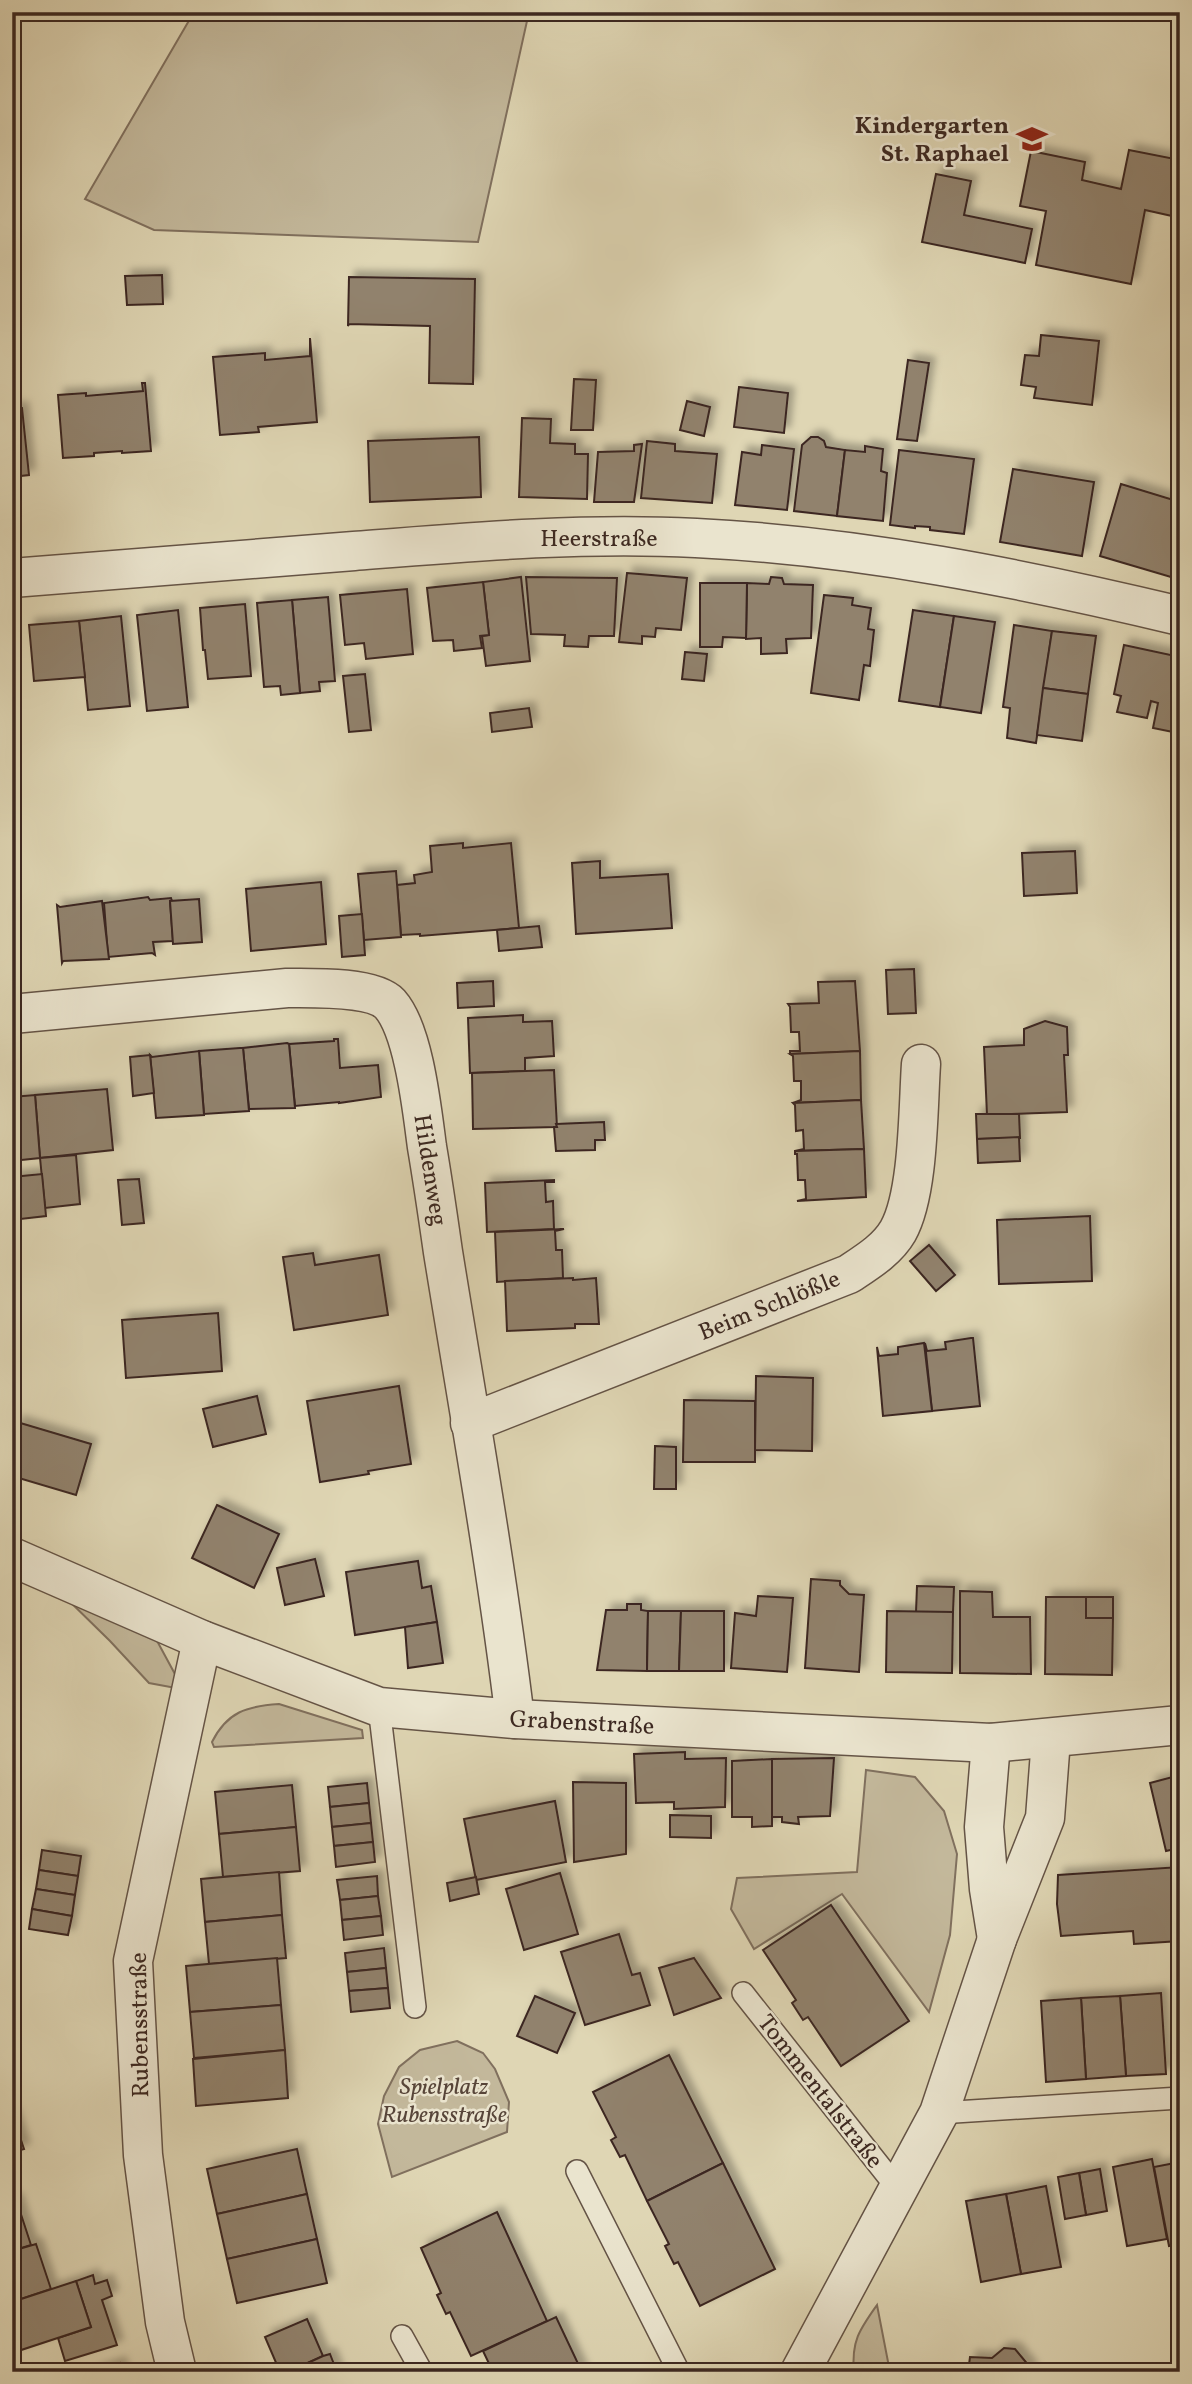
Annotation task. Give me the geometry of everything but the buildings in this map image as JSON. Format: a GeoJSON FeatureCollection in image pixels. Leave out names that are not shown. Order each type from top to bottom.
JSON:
{"type":"FeatureCollection","features":[{"type":"Feature","properties":{"kind":"street","name":"Heerstraße"},"geometry":{"type":"LineString","coordinates":[[12,578],[508,538],[695,538],[787,545],[889,558],[1035,584],[1180,616]]}},
{"type":"Feature","properties":{"kind":"street","name":"Hildenweg"},"geometry":{"type":"LineString","coordinates":[[12,1014],[287,988],[328,988],[364,992],[389,1002],[401,1023],[418,1089],[500,1599],[515,1719]]}},
{"type":"Feature","properties":{"kind":"street","name":"Beim Schlößle"},"geometry":{"type":"LineString","coordinates":[[470,1423],[849,1274],[879,1254],[898,1232],[908,1205],[913,1177],[921,1064]]}},
{"type":"Feature","properties":{"kind":"street","name":"Grabenstraße"},"geometry":{"type":"LineString","coordinates":[[12,1557],[202,1640],[379,1707],[515,1719],[991,1744],[1180,1725]]}},
{"type":"Feature","properties":{"kind":"street","name":"Rubensstraße"},"geometry":{"type":"LineString","coordinates":[[177,2372],[164,2322],[143,2155],[133,1961],[202,1640]]}},
{"type":"Feature","properties":{"kind":"street","name":"Tommentalstraße"},"geometry":{"type":"LineString","coordinates":[[800,2372],[939,2113],[997,1938],[1045,1818],[1051,1739]]}},
{"type":"Feature","properties":{"kind":"street","name":"Tommentalstraße"},"geometry":{"type":"LineString","coordinates":[[991,1744],[984,1826],[989,1889],[997,1938]]}},
{"type":"Feature","properties":{"kind":"lane"},"geometry":{"type":"LineString","coordinates":[[379,1707],[415,2007]]}},
{"type":"Feature","properties":{"kind":"lane","name":"Tommentalstraße"},"geometry":{"type":"LineString","coordinates":[[743,1993],[898,2189]]}},
{"type":"Feature","properties":{"kind":"lane"},"geometry":{"type":"LineString","coordinates":[[939,2113],[1180,2098]]}},
{"type":"Feature","properties":{"kind":"lane"},"geometry":{"type":"LineString","coordinates":[[577,2171],[679,2372]]}},
{"type":"Feature","properties":{"kind":"lane"},"geometry":{"type":"LineString","coordinates":[[401,2336],[422,2372]]}},
{"type":"Feature","properties":{"kind":"green space"},"geometry":{"type":"Polygon","coordinates":[[[194,12],[529,12],[478,242],[154,230],[85,199],[194,12]]]}},
{"type":"Feature","properties":{"kind":"green space"},"geometry":{"type":"Polygon","coordinates":[[[59,1591],[156,1639],[181,1689],[149,1683],[59,1591]]]}},
{"type":"Feature","properties":{"kind":"green space"},"geometry":{"type":"Polygon","coordinates":[[[279,1704],[362,1730],[363,1738],[214,1747],[212,1742],[231,1717],[248,1709],[279,1704]]]}},
{"type":"Feature","properties":{"kind":"green space"},"geometry":{"type":"Polygon","coordinates":[[[866,1770],[915,1777],[944,1811],[957,1854],[950,1935],[929,2012],[842,1894],[754,1949],[731,1909],[737,1878],[857,1872],[866,1770]]]}},
{"type":"Feature","properties":{"kind":"green space","name":"Spielplatz Rubensstraße"},"geometry":{"type":"Polygon","coordinates":[[[457,2041],[483,2053],[495,2069],[509,2102],[507,2132],[392,2177],[378,2124],[384,2096],[399,2067],[420,2050],[457,2041]]]}},
{"type":"Feature","properties":{"kind":"green space"},"geometry":{"type":"Polygon","coordinates":[[[877,2305],[890,2372],[854,2372],[855,2344],[877,2305]]]}},
{"type":"Feature","properties":{"kind":"place","name":"Kindergarten St. Raphael"},"geometry":{"type":"Point","coordinates":[1032,139]}}]}
